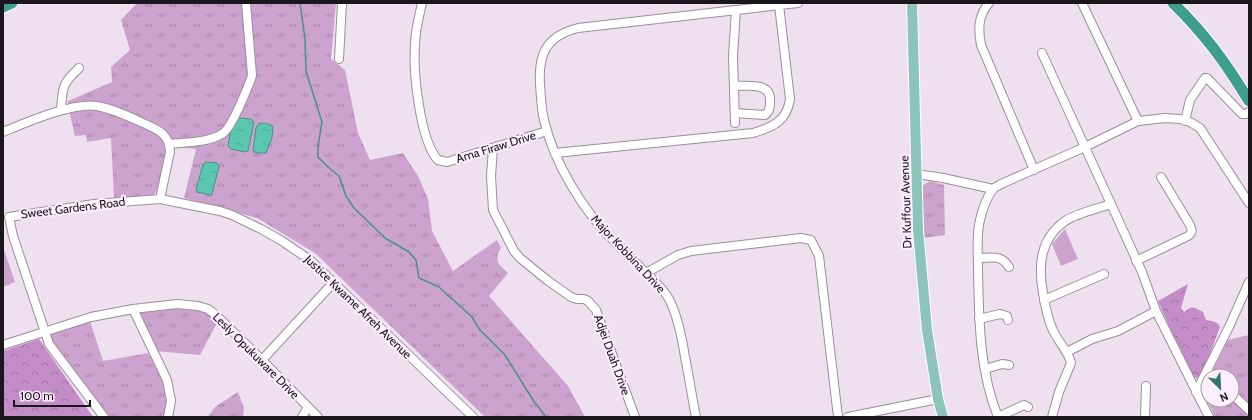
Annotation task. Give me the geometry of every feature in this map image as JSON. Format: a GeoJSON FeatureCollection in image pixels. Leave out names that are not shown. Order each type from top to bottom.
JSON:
{"type":"FeatureCollection","features":[{"type":"Feature","properties":{"kind":"highway"},"geometry":{"type":"LineString","coordinates":[[3,7],[12,3]]}},
{"type":"Feature","properties":{"kind":"highway"},"geometry":{"type":"LineString","coordinates":[[1173,3],[1190,19],[1214,47],[1249,101]]}},
{"type":"Feature","properties":{"kind":"main road","name":"Dr Kuffour Avenue"},"geometry":{"type":"LineString","coordinates":[[912,3],[918,230],[927,330],[938,399],[943,417]]}},
{"type":"Feature","properties":{"kind":"street"},"geometry":{"type":"LineString","coordinates":[[169,144],[200,141],[216,137],[226,131],[232,121],[252,75],[246,3]]}},
{"type":"Feature","properties":{"kind":"street"},"geometry":{"type":"LineString","coordinates":[[340,59],[342,3]]}},
{"type":"Feature","properties":{"kind":"street","name":"Ama Firaw Drive"},"geometry":{"type":"LineString","coordinates":[[422,3],[416,32],[416,77],[421,115],[429,146],[438,160],[447,162],[547,131]]}},
{"type":"Feature","properties":{"kind":"street","name":"Major Kobbina Drive"},"geometry":{"type":"LineString","coordinates":[[696,417],[682,338],[670,301],[660,286],[612,240],[584,205],[574,190],[555,153],[547,131],[541,98],[540,70],[543,54],[554,38],[578,28],[798,3]]}},
{"type":"Feature","properties":{"kind":"street"},"geometry":{"type":"LineString","coordinates":[[988,3],[979,20],[978,32],[981,45],[1034,170]]}},
{"type":"Feature","properties":{"kind":"street"},"geometry":{"type":"LineString","coordinates":[[1082,3],[1138,121]]}},
{"type":"Feature","properties":{"kind":"street"},"geometry":{"type":"LineString","coordinates":[[555,153],[754,133],[779,122],[784,118],[790,99],[779,5]]}},
{"type":"Feature","properties":{"kind":"street"},"geometry":{"type":"LineString","coordinates":[[735,123],[733,56],[736,10]]}},
{"type":"Feature","properties":{"kind":"street"},"geometry":{"type":"LineString","coordinates":[[1042,53],[1111,204],[1156,311],[1209,417]]}},
{"type":"Feature","properties":{"kind":"street"},"geometry":{"type":"LineString","coordinates":[[61,110],[63,88],[66,80],[78,68]]}},
{"type":"Feature","properties":{"kind":"street"},"geometry":{"type":"LineString","coordinates":[[1185,121],[1190,100],[1205,78],[1207,78],[1242,114],[1249,112]]}},
{"type":"Feature","properties":{"kind":"street"},"geometry":{"type":"LineString","coordinates":[[735,86],[762,87],[768,90],[770,96],[769,112],[765,115],[735,113]]}},
{"type":"Feature","properties":{"kind":"street"},"geometry":{"type":"LineString","coordinates":[[3,132],[61,110],[96,106],[119,112],[158,130],[167,138],[170,152],[160,199]]}},
{"type":"Feature","properties":{"kind":"street"},"geometry":{"type":"LineString","coordinates":[[1028,407],[1024,405],[998,417],[985,369],[979,319],[978,238],[980,220],[993,189],[1138,121],[1165,118],[1185,121],[1200,128],[1249,203]]}},
{"type":"Feature","properties":{"kind":"street","name":"Adjei Duah Drive"},"geometry":{"type":"LineString","coordinates":[[493,148],[491,176],[492,203],[498,221],[514,251],[520,258],[571,297],[588,301],[596,310],[635,417]]}},
{"type":"Feature","properties":{"kind":"street"},"geometry":{"type":"LineString","coordinates":[[917,174],[993,189]]}},
{"type":"Feature","properties":{"kind":"street"},"geometry":{"type":"LineString","coordinates":[[1136,261],[1192,233],[1190,225],[1161,177]]}},
{"type":"Feature","properties":{"kind":"street","name":"Sweet Gardens Road"},"geometry":{"type":"LineString","coordinates":[[104,417],[50,344],[6,217],[94,204],[160,199]]}},
{"type":"Feature","properties":{"kind":"street","name":"Justice Kwame Afreh Avenue"},"geometry":{"type":"LineString","coordinates":[[160,199],[220,211],[243,220],[301,253],[474,417]]}},
{"type":"Feature","properties":{"kind":"street"},"geometry":{"type":"LineString","coordinates":[[1052,417],[1059,392],[1071,363],[1067,352],[1057,339],[1048,318],[1040,273],[1042,252],[1049,238],[1066,221],[1111,204]]}},
{"type":"Feature","properties":{"kind":"street"},"geometry":{"type":"LineString","coordinates":[[646,273],[673,257],[691,251],[801,238],[811,240],[819,256],[838,417]]}},
{"type":"Feature","properties":{"kind":"street"},"geometry":{"type":"LineString","coordinates":[[978,258],[998,257],[1004,260],[1009,267]]}},
{"type":"Feature","properties":{"kind":"street"},"geometry":{"type":"LineString","coordinates":[[1044,300],[1104,274]]}},
{"type":"Feature","properties":{"kind":"street"},"geometry":{"type":"LineString","coordinates":[[1208,368],[1229,327],[1249,282]]}},
{"type":"Feature","properties":{"kind":"street"},"geometry":{"type":"LineString","coordinates":[[262,360],[333,283]]}},
{"type":"Feature","properties":{"kind":"street","name":"Lesly Opukuware Drive"},"geometry":{"type":"LineString","coordinates":[[3,345],[91,317],[133,309],[189,304],[208,309],[216,315],[318,417]]}},
{"type":"Feature","properties":{"kind":"street"},"geometry":{"type":"LineString","coordinates":[[133,309],[167,380],[171,401],[168,417]]}},
{"type":"Feature","properties":{"kind":"street"},"geometry":{"type":"LineString","coordinates":[[1067,352],[1092,339],[1118,331],[1156,311]]}},
{"type":"Feature","properties":{"kind":"street"},"geometry":{"type":"LineString","coordinates":[[979,319],[1000,314],[1007,316],[1008,320]]}},
{"type":"Feature","properties":{"kind":"street"},"geometry":{"type":"LineString","coordinates":[[985,369],[1002,364],[1009,365]]}},
{"type":"Feature","properties":{"kind":"street"},"geometry":{"type":"LineString","coordinates":[[1196,392],[1200,384]]}},
{"type":"Feature","properties":{"kind":"street"},"geometry":{"type":"LineString","coordinates":[[1145,417],[1146,386]]}},
{"type":"Feature","properties":{"kind":"street"},"geometry":{"type":"LineString","coordinates":[[848,417],[880,414],[938,399]]}},
{"type":"Feature","properties":{"kind":"street"},"geometry":{"type":"LineString","coordinates":[[1240,402],[1249,410]]}},
{"type":"Feature","properties":{"kind":"street"},"geometry":{"type":"LineString","coordinates":[[302,417],[308,408]]}},
{"type":"Feature","properties":{"kind":"green space"},"geometry":{"type":"Polygon","coordinates":[[[137,3],[336,3],[331,59],[345,70],[358,133],[370,160],[403,153],[418,176],[428,199],[432,231],[453,271],[497,240],[501,248],[497,256],[498,262],[508,273],[489,296],[568,386],[585,417],[485,417],[315,253],[257,218],[184,198],[196,149],[174,147],[169,137],[123,110],[68,104],[68,101],[112,82],[111,67],[130,50],[121,20],[137,3]]]}},
{"type":"Feature","properties":{"kind":"green space"},"geometry":{"type":"Polygon","coordinates":[[[93,108],[154,129],[166,142],[162,178],[157,191],[153,195],[114,198],[111,138],[87,142],[86,135],[75,136],[69,111],[93,108]]]}},
{"type":"Feature","properties":{"kind":"green space"},"geometry":{"type":"Polygon","coordinates":[[[930,181],[944,185],[945,235],[924,238],[922,186],[930,181]]]}},
{"type":"Feature","properties":{"kind":"green space"},"geometry":{"type":"Polygon","coordinates":[[[1065,229],[1078,259],[1061,266],[1052,244],[1065,229]]]}},
{"type":"Feature","properties":{"kind":"green space"},"geometry":{"type":"Polygon","coordinates":[[[3,247],[15,282],[3,287],[3,247]]]}},
{"type":"Feature","properties":{"kind":"green space"},"geometry":{"type":"Polygon","coordinates":[[[1188,284],[1181,308],[1184,312],[1189,308],[1197,309],[1203,312],[1206,320],[1216,322],[1219,325],[1220,327],[1205,368],[1200,368],[1200,376],[1196,378],[1190,374],[1158,301],[1188,284]]]}},
{"type":"Feature","properties":{"kind":"green space"},"geometry":{"type":"Polygon","coordinates":[[[179,307],[201,309],[218,321],[200,355],[155,351],[136,312],[179,307]]]}},
{"type":"Feature","properties":{"kind":"green space"},"geometry":{"type":"Polygon","coordinates":[[[90,321],[103,361],[148,353],[163,384],[166,400],[165,417],[109,417],[101,410],[48,334],[90,321]]]}},
{"type":"Feature","properties":{"kind":"green space"},"geometry":{"type":"Polygon","coordinates":[[[1249,335],[1249,417],[1215,417],[1211,408],[1240,408],[1240,368],[1214,368],[1228,340],[1249,335]]]}},
{"type":"Feature","properties":{"kind":"green space"},"geometry":{"type":"Polygon","coordinates":[[[39,339],[93,417],[3,417],[3,351],[39,339]]]}},
{"type":"Feature","properties":{"kind":"green space"},"geometry":{"type":"Polygon","coordinates":[[[238,392],[244,408],[243,417],[208,417],[215,407],[238,392]]]}},
{"type":"Feature","properties":{"kind":"water"},"geometry":{"type":"Polygon","coordinates":[[[235,119],[251,119],[254,122],[248,151],[245,152],[231,149],[228,146],[232,123],[235,119]]]}},
{"type":"Feature","properties":{"kind":"water"},"geometry":{"type":"Polygon","coordinates":[[[259,123],[268,124],[273,127],[272,138],[266,153],[255,153],[253,150],[256,128],[259,123]]]}},
{"type":"Feature","properties":{"kind":"water"},"geometry":{"type":"Polygon","coordinates":[[[207,162],[217,163],[219,167],[212,194],[210,195],[197,192],[196,190],[203,164],[207,162]]]}},
{"type":"Feature","properties":{"kind":"waterway"},"geometry":{"type":"LineString","coordinates":[[300,3],[305,39],[306,71],[322,122],[318,146],[318,157],[339,176],[346,196],[354,208],[385,238],[409,252],[416,260],[419,278],[439,287],[472,317],[480,330],[505,355],[533,400],[546,417]]}}]}
